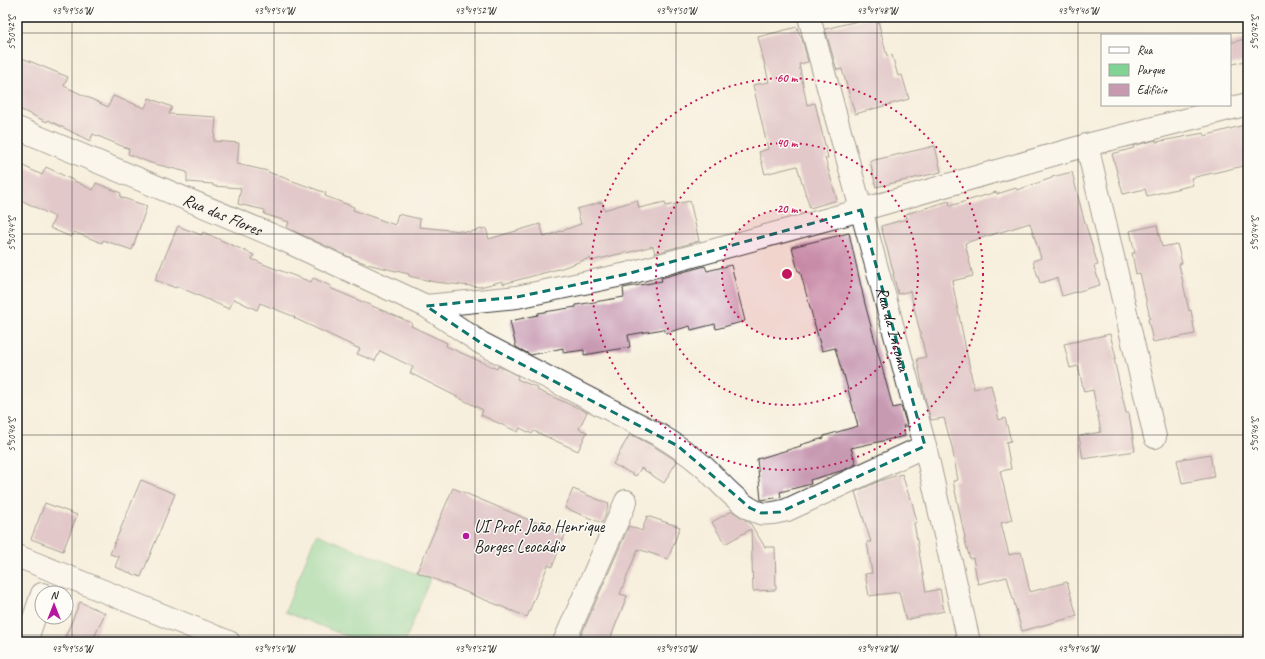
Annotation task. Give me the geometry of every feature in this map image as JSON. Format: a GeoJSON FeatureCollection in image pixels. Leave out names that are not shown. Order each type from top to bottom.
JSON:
{"type":"FeatureCollection","features":[{"type":"Feature","properties":{"kind":"street","name":"Rua da Incoma"},"geometry":{"type":"LineString","coordinates":[[809,17],[925,446],[969,642]]}},
{"type":"Feature","properties":{"kind":"street"},"geometry":{"type":"LineString","coordinates":[[426,306],[517,297],[627,274],[861,210],[1087,145],[1248,104]]}},
{"type":"Feature","properties":{"kind":"street","name":"Rua das Flores"},"geometry":{"type":"LineString","coordinates":[[17,128],[284,240],[426,306],[481,343],[678,446],[702,465],[739,500],[750,508],[761,513],[772,513],[787,510],[925,446]]}},
{"type":"Feature","properties":{"kind":"street"},"geometry":{"type":"LineString","coordinates":[[1087,145],[1155,437]]}},
{"type":"Feature","properties":{"kind":"street"},"geometry":{"type":"LineString","coordinates":[[564,642],[626,501]]}},
{"type":"Feature","properties":{"kind":"street"},"geometry":{"type":"LineString","coordinates":[[17,556],[229,642]]}},
{"type":"Feature","properties":{"kind":"street"},"geometry":{"type":"LineString","coordinates":[[45,585],[50,569]]}},
{"type":"Feature","properties":{"kind":"street"},"geometry":{"type":"LineString","coordinates":[[26,642],[34,618]]}},
{"type":"Feature","properties":{"kind":"highlighted area"},"geometry":{"type":"Polygon","coordinates":[[[861,210],[925,446],[780,512],[761,513],[750,508],[678,446],[481,343],[426,306],[517,297],[627,274],[861,210]]]}},
{"type":"Feature","properties":{"kind":"green space"},"geometry":{"type":"Polygon","coordinates":[[[316,534],[430,579],[405,642],[362,642],[285,612],[316,534]]]}},
{"type":"Feature","properties":{"kind":"building"},"geometry":{"type":"Polygon","coordinates":[[[877,17],[887,56],[892,55],[898,76],[902,75],[909,99],[855,114],[842,69],[837,70],[825,29],[877,17]]]}},
{"type":"Feature","properties":{"kind":"building"},"geometry":{"type":"Polygon","coordinates":[[[797,27],[800,36],[801,35],[808,62],[799,64],[807,105],[815,103],[828,158],[825,158],[837,200],[810,208],[797,166],[765,174],[759,152],[768,149],[753,85],[769,82],[758,37],[797,27]]]}},
{"type":"Feature","properties":{"kind":"building"},"geometry":{"type":"Polygon","coordinates":[[[1248,38],[1248,60],[1231,65],[1231,43],[1248,38]]]}},
{"type":"Feature","properties":{"kind":"building"},"geometry":{"type":"Polygon","coordinates":[[[17,56],[68,77],[64,86],[108,107],[113,96],[145,108],[149,98],[172,107],[169,114],[216,117],[214,141],[239,143],[237,164],[268,171],[326,193],[325,196],[354,207],[353,210],[395,225],[398,214],[420,219],[419,227],[470,232],[486,228],[489,239],[540,224],[544,237],[581,224],[577,209],[602,202],[604,210],[637,200],[639,208],[665,202],[666,206],[690,201],[699,241],[655,253],[653,246],[591,261],[590,258],[562,268],[503,284],[503,281],[480,287],[435,282],[409,276],[409,274],[356,260],[287,228],[289,222],[264,214],[265,210],[238,204],[241,188],[187,182],[187,172],[151,163],[128,154],[129,149],[93,134],[90,141],[48,120],[47,122],[17,108],[17,56]]]}},
{"type":"Feature","properties":{"kind":"building"},"geometry":{"type":"Polygon","coordinates":[[[1248,124],[1248,165],[1191,178],[1193,185],[1147,196],[1145,189],[1123,194],[1112,154],[1134,148],[1133,146],[1156,140],[1156,142],[1204,133],[1204,136],[1248,124]]]}},
{"type":"Feature","properties":{"kind":"building"},"geometry":{"type":"Polygon","coordinates":[[[935,146],[941,172],[876,187],[870,161],[935,146]]]}},
{"type":"Feature","properties":{"kind":"building"},"geometry":{"type":"Polygon","coordinates":[[[17,163],[42,175],[46,167],[93,190],[96,183],[121,193],[120,197],[147,206],[132,250],[103,240],[102,243],[74,232],[71,237],[50,228],[55,217],[17,198],[17,163]]]}},
{"type":"Feature","properties":{"kind":"building"},"geometry":{"type":"Polygon","coordinates":[[[1072,172],[1083,216],[1098,265],[1094,266],[1100,285],[1062,296],[1057,278],[1040,283],[1033,261],[1041,258],[1030,223],[965,243],[973,276],[952,281],[974,389],[991,385],[999,420],[1005,418],[1011,441],[1006,442],[1011,469],[1000,471],[1012,520],[1001,523],[1009,555],[1021,552],[1030,592],[1067,582],[1077,616],[1022,631],[1007,577],[978,584],[973,558],[970,559],[964,538],[953,481],[958,480],[952,447],[944,418],[931,420],[925,398],[917,359],[926,357],[910,291],[898,294],[881,226],[907,219],[906,214],[949,201],[950,206],[996,192],[997,194],[1016,188],[1017,190],[1052,177],[1072,172]]]}},
{"type":"Feature","properties":{"kind":"building"},"geometry":{"type":"Polygon","coordinates":[[[1157,225],[1162,247],[1177,244],[1182,263],[1179,264],[1189,311],[1191,310],[1195,334],[1153,342],[1148,319],[1150,318],[1140,273],[1136,274],[1132,253],[1135,253],[1130,231],[1157,225]]]}},
{"type":"Feature","properties":{"kind":"building"},"geometry":{"type":"Polygon","coordinates":[[[178,226],[201,235],[203,232],[254,255],[252,259],[268,266],[311,282],[313,278],[331,286],[330,288],[412,323],[411,326],[447,343],[446,346],[497,369],[498,366],[518,376],[517,379],[538,388],[537,390],[587,412],[579,429],[587,432],[578,451],[534,431],[532,434],[520,428],[518,432],[481,415],[483,410],[410,373],[413,367],[380,351],[375,361],[357,354],[360,349],[294,318],[295,317],[260,303],[257,310],[234,299],[229,309],[177,286],[176,288],[155,280],[178,226]]]}},
{"type":"Feature","properties":{"kind":"building"},"geometry":{"type":"Polygon","coordinates":[[[849,233],[865,304],[893,408],[901,406],[907,426],[903,426],[905,436],[851,448],[856,464],[844,470],[810,480],[811,484],[780,492],[781,497],[761,500],[757,459],[801,446],[800,445],[824,438],[824,436],[858,426],[835,348],[822,351],[792,247],[849,233]]]}},
{"type":"Feature","properties":{"kind":"building"},"geometry":{"type":"Polygon","coordinates":[[[731,265],[745,321],[716,329],[715,324],[691,330],[690,326],[666,333],[664,329],[628,335],[630,347],[584,355],[584,350],[563,353],[563,348],[531,355],[516,347],[510,321],[538,315],[538,313],[576,307],[576,305],[624,297],[623,288],[662,281],[661,278],[705,266],[707,271],[731,265]]]}},
{"type":"Feature","properties":{"kind":"building"},"geometry":{"type":"Polygon","coordinates":[[[1110,334],[1126,413],[1129,413],[1135,451],[1083,459],[1079,436],[1101,432],[1093,390],[1084,392],[1078,366],[1070,368],[1064,344],[1110,334]]]}},
{"type":"Feature","properties":{"kind":"building"},"geometry":{"type":"Polygon","coordinates":[[[630,434],[677,461],[664,483],[641,468],[636,476],[613,464],[630,434]]]}},
{"type":"Feature","properties":{"kind":"building"},"geometry":{"type":"Polygon","coordinates":[[[1210,454],[1214,477],[1182,483],[1177,460],[1210,454]]]}},
{"type":"Feature","properties":{"kind":"building"},"geometry":{"type":"Polygon","coordinates":[[[902,474],[910,499],[911,498],[917,522],[914,523],[926,592],[940,589],[944,611],[906,620],[899,592],[869,596],[865,574],[872,573],[867,542],[871,542],[855,492],[882,480],[902,474]]]}},
{"type":"Feature","properties":{"kind":"building"},"geometry":{"type":"Polygon","coordinates":[[[141,480],[175,494],[141,577],[115,567],[119,557],[110,554],[141,480]]]}},
{"type":"Feature","properties":{"kind":"building"},"geometry":{"type":"Polygon","coordinates":[[[453,488],[565,535],[552,567],[548,565],[527,617],[417,572],[453,488]]]}},
{"type":"Feature","properties":{"kind":"building"},"geometry":{"type":"Polygon","coordinates":[[[573,489],[609,504],[602,523],[565,508],[573,489]]]}},
{"type":"Feature","properties":{"kind":"building"},"geometry":{"type":"Polygon","coordinates":[[[45,503],[77,515],[63,551],[31,539],[45,503]]]}},
{"type":"Feature","properties":{"kind":"building"},"geometry":{"type":"Polygon","coordinates":[[[732,511],[750,523],[765,547],[775,547],[776,590],[753,591],[751,529],[725,544],[712,522],[732,511]]]}},
{"type":"Feature","properties":{"kind":"building"},"geometry":{"type":"Polygon","coordinates":[[[647,516],[680,527],[668,559],[638,549],[620,594],[627,596],[609,642],[578,642],[629,526],[642,531],[647,516]]]}},
{"type":"Feature","properties":{"kind":"building"},"geometry":{"type":"Polygon","coordinates":[[[80,602],[105,613],[92,642],[63,642],[70,625],[74,625],[74,616],[80,602]]]}},
{"type":"Feature","properties":{"kind":"place","name":"UI Prof. João Henrique Borges Leocádio"},"geometry":{"type":"Point","coordinates":[466,536]}}]}
